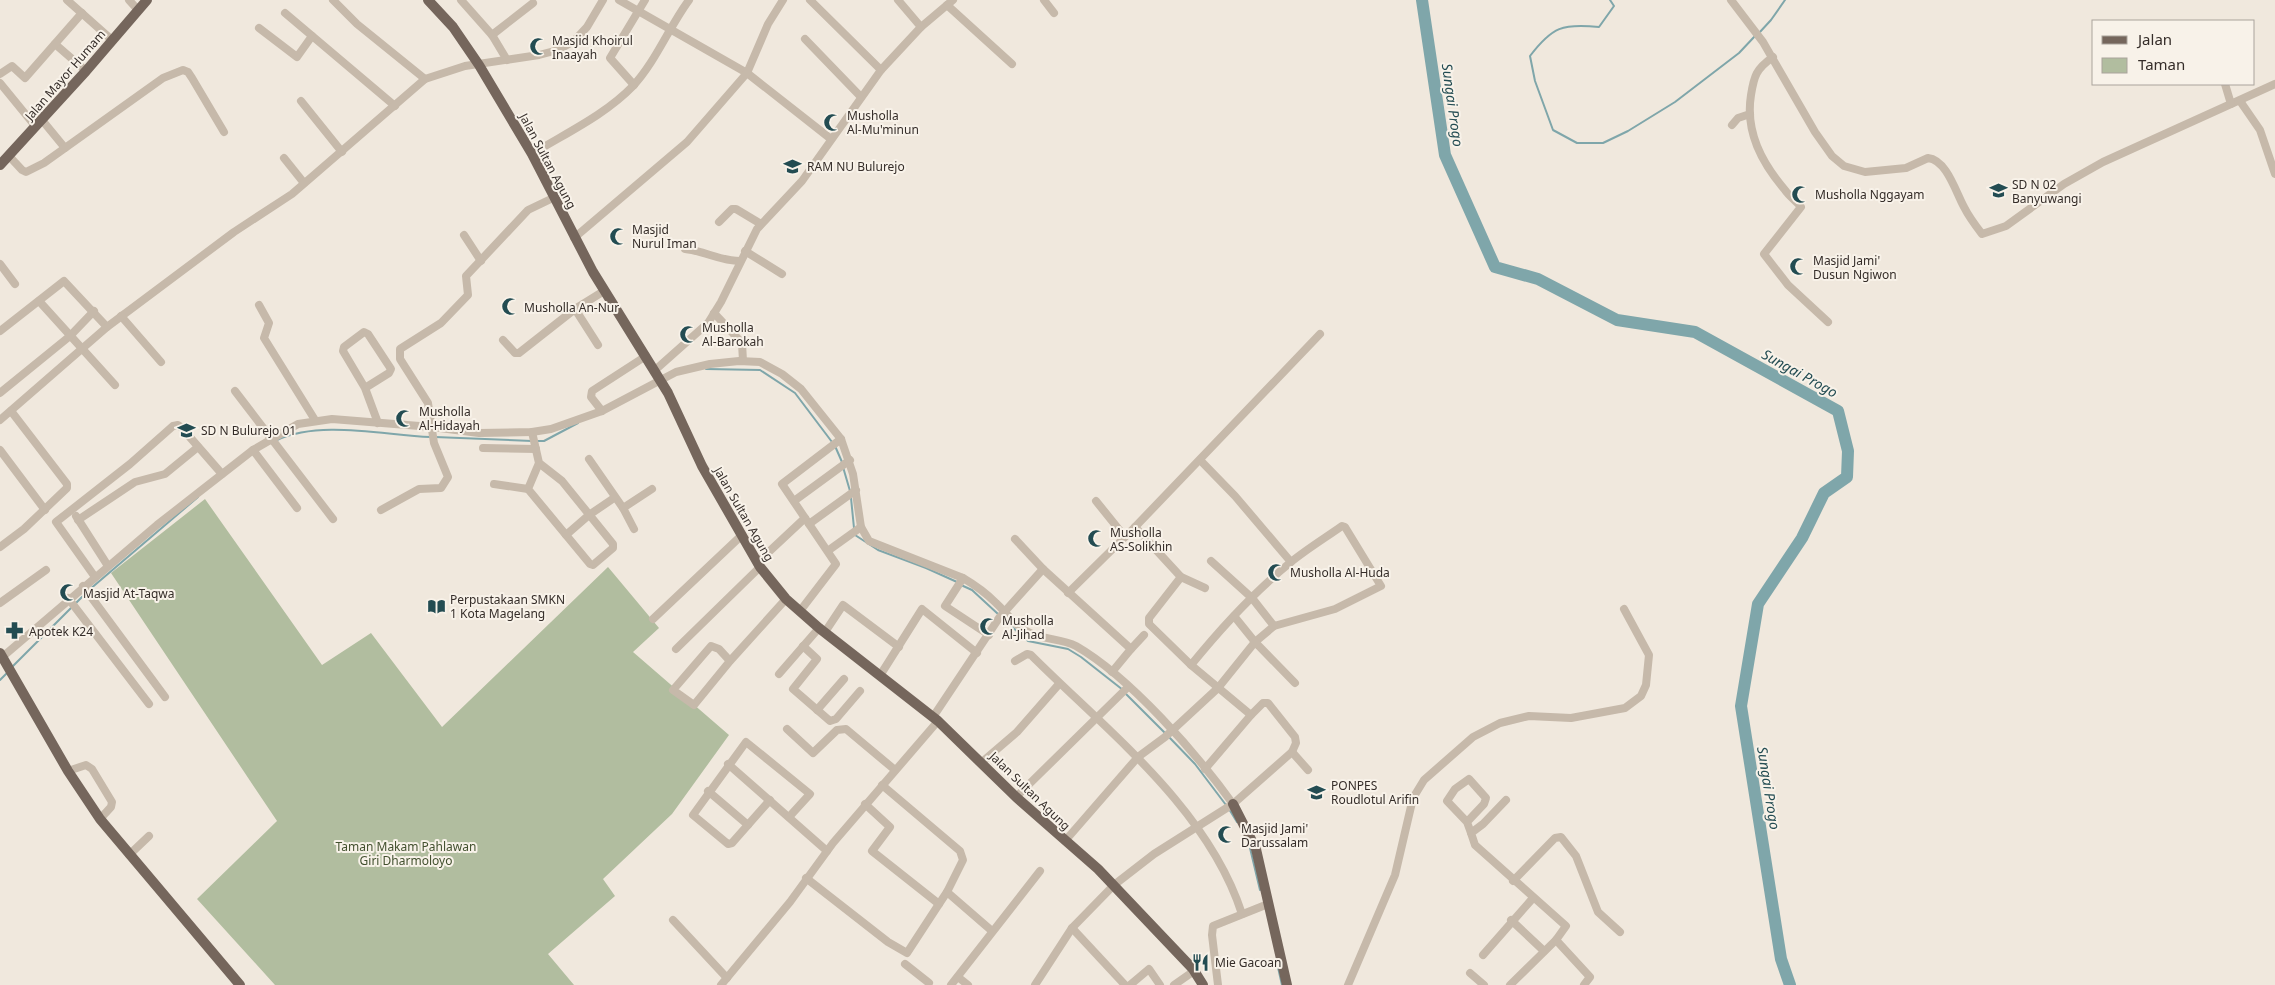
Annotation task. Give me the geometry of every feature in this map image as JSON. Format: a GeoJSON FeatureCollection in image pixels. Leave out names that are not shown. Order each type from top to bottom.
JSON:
{"type":"FeatureCollection","features":[{"type":"Feature","properties":{"kind":"main road","name":"Jalan Mayor Humam"},"geometry":{"type":"LineString","coordinates":[[0,165],[39,124],[147,0]]}},
{"type":"Feature","properties":{"kind":"main road","name":"Jalan Sultan Agung"},"geometry":{"type":"LineString","coordinates":[[428,0],[453,27],[479,65],[532,154],[574,238],[604,291],[664,387],[702,466],[758,565],[786,599],[822,630],[935,719],[982,762],[1016,797],[1114,885],[1194,971],[1203,985]]}},
{"type":"Feature","properties":{"kind":"main road"},"geometry":{"type":"LineString","coordinates":[[3,659],[68,771],[100,819],[240,985]]}},
{"type":"Feature","properties":{"kind":"main road"},"geometry":{"type":"LineString","coordinates":[[1230,806],[1256,849],[1287,985]]}},
{"type":"Feature","properties":{"kind":"street"},"geometry":{"type":"LineString","coordinates":[[67,0],[112,40]]}},
{"type":"Feature","properties":{"kind":"street"},"geometry":{"type":"LineString","coordinates":[[129,0],[138,10]]}},
{"type":"Feature","properties":{"kind":"street"},"geometry":{"type":"LineString","coordinates":[[333,0],[357,24],[425,79]]}},
{"type":"Feature","properties":{"kind":"street"},"geometry":{"type":"LineString","coordinates":[[473,0],[463,3],[492,35],[507,60]]}},
{"type":"Feature","properties":{"kind":"street"},"geometry":{"type":"LineString","coordinates":[[0,420],[107,327],[304,183],[425,79],[464,66],[548,53],[574,41],[587,27],[603,0]]}},
{"type":"Feature","properties":{"kind":"street"},"geometry":{"type":"LineString","coordinates":[[619,0],[747,73],[831,139]]}},
{"type":"Feature","properties":{"kind":"street"},"geometry":{"type":"LineString","coordinates":[[634,85],[610,58],[645,0]]}},
{"type":"Feature","properties":{"kind":"street"},"geometry":{"type":"LineString","coordinates":[[532,154],[612,105],[634,85],[689,0]]}},
{"type":"Feature","properties":{"kind":"street"},"geometry":{"type":"LineString","coordinates":[[574,238],[687,142],[747,73],[768,24],[783,0]]}},
{"type":"Feature","properties":{"kind":"street"},"geometry":{"type":"LineString","coordinates":[[810,0],[881,70]]}},
{"type":"Feature","properties":{"kind":"street"},"geometry":{"type":"LineString","coordinates":[[898,0],[921,27]]}},
{"type":"Feature","properties":{"kind":"street"},"geometry":{"type":"LineString","coordinates":[[1044,0],[1054,13]]}},
{"type":"Feature","properties":{"kind":"street"},"geometry":{"type":"LineString","coordinates":[[1731,0],[1773,57],[1815,132],[1832,156],[1844,166],[1865,172],[1906,168],[1932,158],[1944,168],[1963,207],[1982,234],[2006,226],[2064,184],[2103,162],[2275,84]]}},
{"type":"Feature","properties":{"kind":"street"},"geometry":{"type":"LineString","coordinates":[[654,371],[708,323],[761,224],[802,181],[881,70],[921,27],[950,2],[1012,64]]}},
{"type":"Feature","properties":{"kind":"street"},"geometry":{"type":"LineString","coordinates":[[492,35],[534,3]]}},
{"type":"Feature","properties":{"kind":"street"},"geometry":{"type":"LineString","coordinates":[[0,74],[12,66],[26,78],[82,13]]}},
{"type":"Feature","properties":{"kind":"street"},"geometry":{"type":"LineString","coordinates":[[285,13],[395,106]]}},
{"type":"Feature","properties":{"kind":"street"},"geometry":{"type":"LineString","coordinates":[[259,28],[297,57],[312,36]]}},
{"type":"Feature","properties":{"kind":"street"},"geometry":{"type":"LineString","coordinates":[[805,39],[861,97]]}},
{"type":"Feature","properties":{"kind":"street"},"geometry":{"type":"LineString","coordinates":[[55,44],[86,71]]}},
{"type":"Feature","properties":{"kind":"street"},"geometry":{"type":"LineString","coordinates":[[1773,57],[1760,66],[1753,81],[1750,131],[1767,166],[1785,192],[1801,207],[1764,254],[1788,285],[1828,322]]}},
{"type":"Feature","properties":{"kind":"street"},"geometry":{"type":"LineString","coordinates":[[9,156],[26,172],[44,163],[163,78],[182,70],[188,72],[224,132]]}},
{"type":"Feature","properties":{"kind":"street"},"geometry":{"type":"LineString","coordinates":[[0,83],[65,148]]}},
{"type":"Feature","properties":{"kind":"street"},"geometry":{"type":"LineString","coordinates":[[2225,85],[2231,104]]}},
{"type":"Feature","properties":{"kind":"street"},"geometry":{"type":"LineString","coordinates":[[301,101],[342,152]]}},
{"type":"Feature","properties":{"kind":"street"},"geometry":{"type":"LineString","coordinates":[[2240,101],[2260,130],[2275,174]]}},
{"type":"Feature","properties":{"kind":"street"},"geometry":{"type":"LineString","coordinates":[[1732,125],[1738,118],[1750,114]]}},
{"type":"Feature","properties":{"kind":"street"},"geometry":{"type":"LineString","coordinates":[[284,158],[304,183]]}},
{"type":"Feature","properties":{"kind":"street"},"geometry":{"type":"LineString","coordinates":[[381,510],[419,489],[438,489],[444,486],[448,477],[432,432],[428,403],[400,359],[400,349],[441,323],[466,298],[468,292],[465,278],[528,210],[553,198]]}},
{"type":"Feature","properties":{"kind":"street"},"geometry":{"type":"LineString","coordinates":[[719,222],[732,209],[736,209],[761,224]]}},
{"type":"Feature","properties":{"kind":"street"},"geometry":{"type":"LineString","coordinates":[[464,235],[481,261]]}},
{"type":"Feature","properties":{"kind":"street"},"geometry":{"type":"LineString","coordinates":[[685,249],[708,252],[726,261],[740,261]]}},
{"type":"Feature","properties":{"kind":"street"},"geometry":{"type":"LineString","coordinates":[[745,251],[782,274]]}},
{"type":"Feature","properties":{"kind":"street"},"geometry":{"type":"LineString","coordinates":[[0,264],[16,284]]}},
{"type":"Feature","properties":{"kind":"street"},"geometry":{"type":"LineString","coordinates":[[0,331],[65,281],[107,327]]}},
{"type":"Feature","properties":{"kind":"street"},"geometry":{"type":"LineString","coordinates":[[503,340],[515,353],[519,353],[575,309],[604,291]]}},
{"type":"Feature","properties":{"kind":"street"},"geometry":{"type":"LineString","coordinates":[[39,301],[115,385]]}},
{"type":"Feature","properties":{"kind":"street"},"geometry":{"type":"LineString","coordinates":[[259,305],[269,323],[264,338],[315,420]]}},
{"type":"Feature","properties":{"kind":"street"},"geometry":{"type":"LineString","coordinates":[[575,309],[598,345]]}},
{"type":"Feature","properties":{"kind":"street"},"geometry":{"type":"LineString","coordinates":[[0,393],[70,336],[94,311]]}},
{"type":"Feature","properties":{"kind":"street"},"geometry":{"type":"LineString","coordinates":[[714,313],[742,344],[743,361]]}},
{"type":"Feature","properties":{"kind":"street"},"geometry":{"type":"LineString","coordinates":[[121,316],[160,362]]}},
{"type":"Feature","properties":{"kind":"street"},"geometry":{"type":"LineString","coordinates":[[365,388],[389,373],[391,369],[368,334],[364,332],[344,347],[343,351],[365,388],[378,423]]}},
{"type":"Feature","properties":{"kind":"street"},"geometry":{"type":"LineString","coordinates":[[1068,593],[1135,527],[1320,334]]}},
{"type":"Feature","properties":{"kind":"street"},"geometry":{"type":"LineString","coordinates":[[602,411],[591,397],[592,392],[646,356]]}},
{"type":"Feature","properties":{"kind":"street"},"geometry":{"type":"LineString","coordinates":[[483,448],[534,440],[552,429],[664,387],[676,372],[688,367],[743,361],[766,364],[794,383],[820,411],[841,439],[850,460],[861,527],[865,535],[874,544],[963,578],[974,584],[1002,615],[1026,632],[1074,645],[1112,672],[1125,690],[1205,768],[1230,806]]}},
{"type":"Feature","properties":{"kind":"street"},"geometry":{"type":"LineString","coordinates":[[235,392],[333,519]]}},
{"type":"Feature","properties":{"kind":"street"},"geometry":{"type":"LineString","coordinates":[[0,547],[44,510],[66,489],[67,484],[11,411]]}},
{"type":"Feature","properties":{"kind":"street"},"geometry":{"type":"LineString","coordinates":[[3,659],[72,603],[95,577],[157,525],[222,474],[256,454],[298,424],[332,419],[378,423],[432,432],[479,433],[534,440]]}},
{"type":"Feature","properties":{"kind":"street"},"geometry":{"type":"LineString","coordinates":[[95,577],[56,523],[176,425],[222,474]]}},
{"type":"Feature","properties":{"kind":"street"},"geometry":{"type":"LineString","coordinates":[[800,611],[836,564],[829,550],[782,486],[782,482],[841,439]]}},
{"type":"Feature","properties":{"kind":"street"},"geometry":{"type":"LineString","coordinates":[[528,488],[539,463],[534,440]]}},
{"type":"Feature","properties":{"kind":"street"},"geometry":{"type":"LineString","coordinates":[[78,520],[135,482],[164,474],[198,447]]}},
{"type":"Feature","properties":{"kind":"street"},"geometry":{"type":"LineString","coordinates":[[0,450],[44,510]]}},
{"type":"Feature","properties":{"kind":"street"},"geometry":{"type":"LineString","coordinates":[[256,454],[297,508]]}},
{"type":"Feature","properties":{"kind":"street"},"geometry":{"type":"LineString","coordinates":[[589,459],[614,498],[623,508],[634,529]]}},
{"type":"Feature","properties":{"kind":"street"},"geometry":{"type":"LineString","coordinates":[[794,501],[850,460]]}},
{"type":"Feature","properties":{"kind":"street"},"geometry":{"type":"LineString","coordinates":[[1200,460],[1235,496],[1290,562]]}},
{"type":"Feature","properties":{"kind":"street"},"geometry":{"type":"LineString","coordinates":[[494,484],[528,488],[592,565],[612,550],[613,544],[562,481],[539,463]]}},
{"type":"Feature","properties":{"kind":"street"},"geometry":{"type":"LineString","coordinates":[[623,508],[652,489]]}},
{"type":"Feature","properties":{"kind":"street"},"geometry":{"type":"LineString","coordinates":[[676,649],[758,565],[807,521],[856,490]]}},
{"type":"Feature","properties":{"kind":"street"},"geometry":{"type":"LineString","coordinates":[[566,535],[589,515],[614,498]]}},
{"type":"Feature","properties":{"kind":"street"},"geometry":{"type":"LineString","coordinates":[[1096,501],[1125,537]]}},
{"type":"Feature","properties":{"kind":"street"},"geometry":{"type":"LineString","coordinates":[[72,510],[108,566]]}},
{"type":"Feature","properties":{"kind":"street"},"geometry":{"type":"LineString","coordinates":[[1065,841],[1138,757],[1168,734],[1218,688],[1255,642],[1274,626],[1335,609],[1381,586],[1344,526],[1290,562],[1234,616],[1191,665]]}},
{"type":"Feature","properties":{"kind":"street"},"geometry":{"type":"LineString","coordinates":[[829,550],[861,527]]}},
{"type":"Feature","properties":{"kind":"street"},"geometry":{"type":"LineString","coordinates":[[1135,527],[1182,577],[1205,588]]}},
{"type":"Feature","properties":{"kind":"street"},"geometry":{"type":"LineString","coordinates":[[653,619],[742,535]]}},
{"type":"Feature","properties":{"kind":"street"},"geometry":{"type":"LineString","coordinates":[[1015,539],[1042,569],[1130,649]]}},
{"type":"Feature","properties":{"kind":"street"},"geometry":{"type":"LineString","coordinates":[[1210,560],[1252,598],[1274,626]]}},
{"type":"Feature","properties":{"kind":"street"},"geometry":{"type":"LineString","coordinates":[[721,985],[790,902],[827,851],[935,719],[1002,615],[1042,569]]}},
{"type":"Feature","properties":{"kind":"street"},"geometry":{"type":"LineString","coordinates":[[0,602],[46,570]]}},
{"type":"Feature","properties":{"kind":"street"},"geometry":{"type":"LineString","coordinates":[[1182,577],[1149,618],[1148,622],[1191,665],[1251,715]]}},
{"type":"Feature","properties":{"kind":"street"},"geometry":{"type":"LineString","coordinates":[[963,578],[945,606],[989,635]]}},
{"type":"Feature","properties":{"kind":"street"},"geometry":{"type":"LineString","coordinates":[[86,589],[165,697]]}},
{"type":"Feature","properties":{"kind":"street"},"geometry":{"type":"LineString","coordinates":[[730,661],[718,649],[711,646],[673,690],[694,705],[730,661],[786,599]]}},
{"type":"Feature","properties":{"kind":"street"},"geometry":{"type":"LineString","coordinates":[[72,603],[149,704]]}},
{"type":"Feature","properties":{"kind":"street"},"geometry":{"type":"LineString","coordinates":[[779,674],[803,646],[822,630],[843,605],[899,647]]}},
{"type":"Feature","properties":{"kind":"street"},"geometry":{"type":"LineString","coordinates":[[880,674],[922,609],[977,654]]}},
{"type":"Feature","properties":{"kind":"street"},"geometry":{"type":"LineString","coordinates":[[1348,985],[1395,875],[1415,793],[1424,780],[1472,737],[1500,723],[1529,716],[1571,718],[1625,708],[1641,696],[1646,685],[1649,655],[1624,609]]}},
{"type":"Feature","properties":{"kind":"street"},"geometry":{"type":"LineString","coordinates":[[1234,616],[1255,642],[1296,683]]}},
{"type":"Feature","properties":{"kind":"street"},"geometry":{"type":"LineString","coordinates":[[1112,672],[1144,635]]}},
{"type":"Feature","properties":{"kind":"street"},"geometry":{"type":"LineString","coordinates":[[803,646],[817,659],[793,688],[817,710],[833,721],[860,691]]}},
{"type":"Feature","properties":{"kind":"street"},"geometry":{"type":"LineString","coordinates":[[1015,661],[1029,654],[1138,757],[1195,828],[1232,882],[1242,914]]}},
{"type":"Feature","properties":{"kind":"street"},"geometry":{"type":"LineString","coordinates":[[817,710],[844,679]]}},
{"type":"Feature","properties":{"kind":"street"},"geometry":{"type":"LineString","coordinates":[[982,762],[1017,732],[1059,684]]}},
{"type":"Feature","properties":{"kind":"street"},"geometry":{"type":"LineString","coordinates":[[1016,797],[1125,690]]}},
{"type":"Feature","properties":{"kind":"street"},"geometry":{"type":"LineString","coordinates":[[1046,985],[1037,982],[1072,928],[1114,885],[1154,854],[1230,806],[1292,752],[1296,743],[1295,736],[1268,702],[1263,703],[1205,768]]}},
{"type":"Feature","properties":{"kind":"street"},"geometry":{"type":"LineString","coordinates":[[787,729],[813,753],[837,730],[846,730],[895,770]]}},
{"type":"Feature","properties":{"kind":"street"},"geometry":{"type":"LineString","coordinates":[[770,800],[732,843],[724,843],[693,815],[728,764],[745,742],[749,742],[810,794],[789,817]]}},
{"type":"Feature","properties":{"kind":"street"},"geometry":{"type":"LineString","coordinates":[[1292,752],[1308,770]]}},
{"type":"Feature","properties":{"kind":"street"},"geometry":{"type":"LineString","coordinates":[[728,764],[827,851]]}},
{"type":"Feature","properties":{"kind":"street"},"geometry":{"type":"LineString","coordinates":[[68,771],[86,765],[92,768],[112,802],[111,807],[100,819]]}},
{"type":"Feature","properties":{"kind":"street"},"geometry":{"type":"LineString","coordinates":[[1467,822],[1484,804],[1486,798],[1469,779],[1455,789],[1447,800],[1467,822],[1475,845],[1513,881],[1565,925],[1556,940],[1510,985]]}},
{"type":"Feature","properties":{"kind":"street"},"geometry":{"type":"LineString","coordinates":[[806,878],[888,942],[907,953],[947,892],[964,860],[960,851],[882,785]]}},
{"type":"Feature","properties":{"kind":"street"},"geometry":{"type":"LineString","coordinates":[[708,791],[748,825]]}},
{"type":"Feature","properties":{"kind":"street"},"geometry":{"type":"LineString","coordinates":[[1471,833],[1483,824],[1506,800]]}},
{"type":"Feature","properties":{"kind":"street"},"geometry":{"type":"LineString","coordinates":[[865,804],[890,827],[872,851],[939,904]]}},
{"type":"Feature","properties":{"kind":"street"},"geometry":{"type":"LineString","coordinates":[[130,855],[149,836]]}},
{"type":"Feature","properties":{"kind":"street"},"geometry":{"type":"LineString","coordinates":[[1513,881],[1555,838],[1561,837],[1576,856],[1598,912],[1620,932]]}},
{"type":"Feature","properties":{"kind":"street"},"geometry":{"type":"LineString","coordinates":[[951,985],[1040,871]]}},
{"type":"Feature","properties":{"kind":"street"},"geometry":{"type":"LineString","coordinates":[[947,892],[992,931]]}},
{"type":"Feature","properties":{"kind":"street"},"geometry":{"type":"LineString","coordinates":[[1483,955],[1511,920],[1533,898]]}},
{"type":"Feature","properties":{"kind":"street"},"geometry":{"type":"LineString","coordinates":[[1218,985],[1212,935],[1213,926],[1268,904]]}},
{"type":"Feature","properties":{"kind":"street"},"geometry":{"type":"LineString","coordinates":[[674,920],[727,978]]}},
{"type":"Feature","properties":{"kind":"street"},"geometry":{"type":"LineString","coordinates":[[1511,920],[1544,951]]}},
{"type":"Feature","properties":{"kind":"street"},"geometry":{"type":"LineString","coordinates":[[1072,928],[1126,985]]}},
{"type":"Feature","properties":{"kind":"street"},"geometry":{"type":"LineString","coordinates":[[1556,940],[1590,977],[1584,985]]}},
{"type":"Feature","properties":{"kind":"street"},"geometry":{"type":"LineString","coordinates":[[905,964],[930,981]]}},
{"type":"Feature","properties":{"kind":"street"},"geometry":{"type":"LineString","coordinates":[[1130,985],[1149,969],[1160,985]]}},
{"type":"Feature","properties":{"kind":"street"},"geometry":{"type":"LineString","coordinates":[[1174,985],[1194,971]]}},
{"type":"Feature","properties":{"kind":"street"},"geometry":{"type":"LineString","coordinates":[[1470,973],[1484,985]]}},
{"type":"Feature","properties":{"kind":"street"},"geometry":{"type":"LineString","coordinates":[[958,977],[968,985]]}},
{"type":"Feature","properties":{"kind":"green space","name":"Taman Makam Pahlawan Giri Dharmoloyo"},"geometry":{"type":"Polygon","coordinates":[[[205,499],[322,665],[371,633],[442,727],[608,567],[659,628],[633,652],[729,735],[672,814],[603,879],[615,896],[548,954],[574,985],[275,985],[197,899],[277,821],[111,573],[205,499]]]}},
{"type":"Feature","properties":{"kind":"waterway","name":"Sungai Progo"},"geometry":{"type":"LineString","coordinates":[[1422,0],[1445,155],[1495,267],[1538,279],[1617,320],[1695,332],[1838,411],[1848,451],[1847,477],[1824,493],[1802,538],[1758,604],[1741,706],[1781,959],[1790,985]]}},
{"type":"Feature","properties":{"kind":"waterway"},"geometry":{"type":"LineString","coordinates":[[1610,0],[1614,6],[1599,27],[1576,26],[1559,29],[1545,39],[1530,56],[1535,81],[1553,130],[1577,143],[1603,143],[1628,131],[1675,102],[1739,53],[1755,36]]}},
{"type":"Feature","properties":{"kind":"waterway"},"geometry":{"type":"LineString","coordinates":[[1759,33],[1785,0]]}},
{"type":"Feature","properties":{"kind":"waterway"},"geometry":{"type":"LineString","coordinates":[[706,369],[760,370],[795,393],[832,442]]}},
{"type":"Feature","properties":{"kind":"waterway"},"geometry":{"type":"LineString","coordinates":[[537,441],[544,441],[578,423]]}},
{"type":"Feature","properties":{"kind":"waterway"},"geometry":{"type":"LineString","coordinates":[[277,440],[294,434],[332,430],[430,437]]}},
{"type":"Feature","properties":{"kind":"waterway"},"geometry":{"type":"LineString","coordinates":[[435,437],[532,441]]}},
{"type":"Feature","properties":{"kind":"waterway"},"geometry":{"type":"LineString","coordinates":[[835,446],[842,462]]}},
{"type":"Feature","properties":{"kind":"waterway"},"geometry":{"type":"LineString","coordinates":[[843,467],[850,491]]}},
{"type":"Feature","properties":{"kind":"waterway"},"geometry":{"type":"LineString","coordinates":[[89,590],[198,497]]}},
{"type":"Feature","properties":{"kind":"waterway"},"geometry":{"type":"LineString","coordinates":[[851,498],[854,528]]}},
{"type":"Feature","properties":{"kind":"waterway"},"geometry":{"type":"LineString","coordinates":[[855,535],[878,550],[957,582]]}},
{"type":"Feature","properties":{"kind":"waterway"},"geometry":{"type":"LineString","coordinates":[[961,585],[972,590],[998,614]]}},
{"type":"Feature","properties":{"kind":"waterway"},"geometry":{"type":"LineString","coordinates":[[75,604],[86,593]]}},
{"type":"Feature","properties":{"kind":"waterway"},"geometry":{"type":"LineString","coordinates":[[12,667],[72,607]]}},
{"type":"Feature","properties":{"kind":"waterway"},"geometry":{"type":"LineString","coordinates":[[1001,617],[1028,641],[1068,649],[1123,690]]}},
{"type":"Feature","properties":{"kind":"waterway"},"geometry":{"type":"LineString","coordinates":[[0,680],[7,673]]}},
{"type":"Feature","properties":{"kind":"waterway"},"geometry":{"type":"LineString","coordinates":[[1126,694],[1165,733]]}},
{"type":"Feature","properties":{"kind":"waterway"},"geometry":{"type":"LineString","coordinates":[[1168,736],[1195,764],[1226,805]]}},
{"type":"Feature","properties":{"kind":"waterway"},"geometry":{"type":"LineString","coordinates":[[1229,809],[1237,822]]}},
{"type":"Feature","properties":{"kind":"waterway"},"geometry":{"type":"LineString","coordinates":[[1250,848],[1260,890]]}},
{"type":"Feature","properties":{"kind":"waterway"},"geometry":{"type":"LineString","coordinates":[[1277,963],[1282,985]]}},
{"type":"Feature","properties":{"kind":"place","name":"Masjid Khoirul Inaayah"},"geometry":{"type":"Point","coordinates":[538,47]}},
{"type":"Feature","properties":{"kind":"place","name":"Musholla Al-Mu'minun"},"geometry":{"type":"Point","coordinates":[833,122]}},
{"type":"Feature","properties":{"kind":"place","name":"RAM NU Bulurejo"},"geometry":{"type":"Point","coordinates":[793,166]}},
{"type":"Feature","properties":{"kind":"place","name":"SD N 02 Banyuwangi"},"geometry":{"type":"Point","coordinates":[1998,191]}},
{"type":"Feature","properties":{"kind":"place","name":"Musholla Nggayam"},"geometry":{"type":"Point","coordinates":[1801,194]}},
{"type":"Feature","properties":{"kind":"place","name":"Masjid Nurul Iman"},"geometry":{"type":"Point","coordinates":[618,236]}},
{"type":"Feature","properties":{"kind":"place","name":"Masjid Jami' Dusun Ngiwon"},"geometry":{"type":"Point","coordinates":[1799,267]}},
{"type":"Feature","properties":{"kind":"place","name":"Musholla An-Nur"},"geometry":{"type":"Point","coordinates":[510,307]}},
{"type":"Feature","properties":{"kind":"place","name":"Musholla Al-Barokah"},"geometry":{"type":"Point","coordinates":[688,334]}},
{"type":"Feature","properties":{"kind":"place","name":"Musholla Al-Hidayah"},"geometry":{"type":"Point","coordinates":[405,418]}},
{"type":"Feature","properties":{"kind":"place","name":"SD N Bulurejo 01"},"geometry":{"type":"Point","coordinates":[187,430]}},
{"type":"Feature","properties":{"kind":"place","name":"Musholla AS-Solikhin"},"geometry":{"type":"Point","coordinates":[1096,539]}},
{"type":"Feature","properties":{"kind":"place","name":"Musholla Al-Huda"},"geometry":{"type":"Point","coordinates":[1276,572]}},
{"type":"Feature","properties":{"kind":"place","name":"Masjid At-Taqwa"},"geometry":{"type":"Point","coordinates":[69,593]}},
{"type":"Feature","properties":{"kind":"place","name":"Perpustakaan SMKN 1 Kota Magelang"},"geometry":{"type":"Point","coordinates":[436,606]}},
{"type":"Feature","properties":{"kind":"place","name":"Musholla Al-Jihad"},"geometry":{"type":"Point","coordinates":[988,627]}},
{"type":"Feature","properties":{"kind":"place","name":"Apotek K24"},"geometry":{"type":"Point","coordinates":[15,631]}},
{"type":"Feature","properties":{"kind":"place","name":"PONPES Roudlotul Arifin"},"geometry":{"type":"Point","coordinates":[1317,792]}},
{"type":"Feature","properties":{"kind":"place","name":"Masjid Jami' Darussalam"},"geometry":{"type":"Point","coordinates":[1227,835]}},
{"type":"Feature","properties":{"kind":"place","name":"Mie Gacoan"},"geometry":{"type":"Point","coordinates":[1201,962]}}]}
